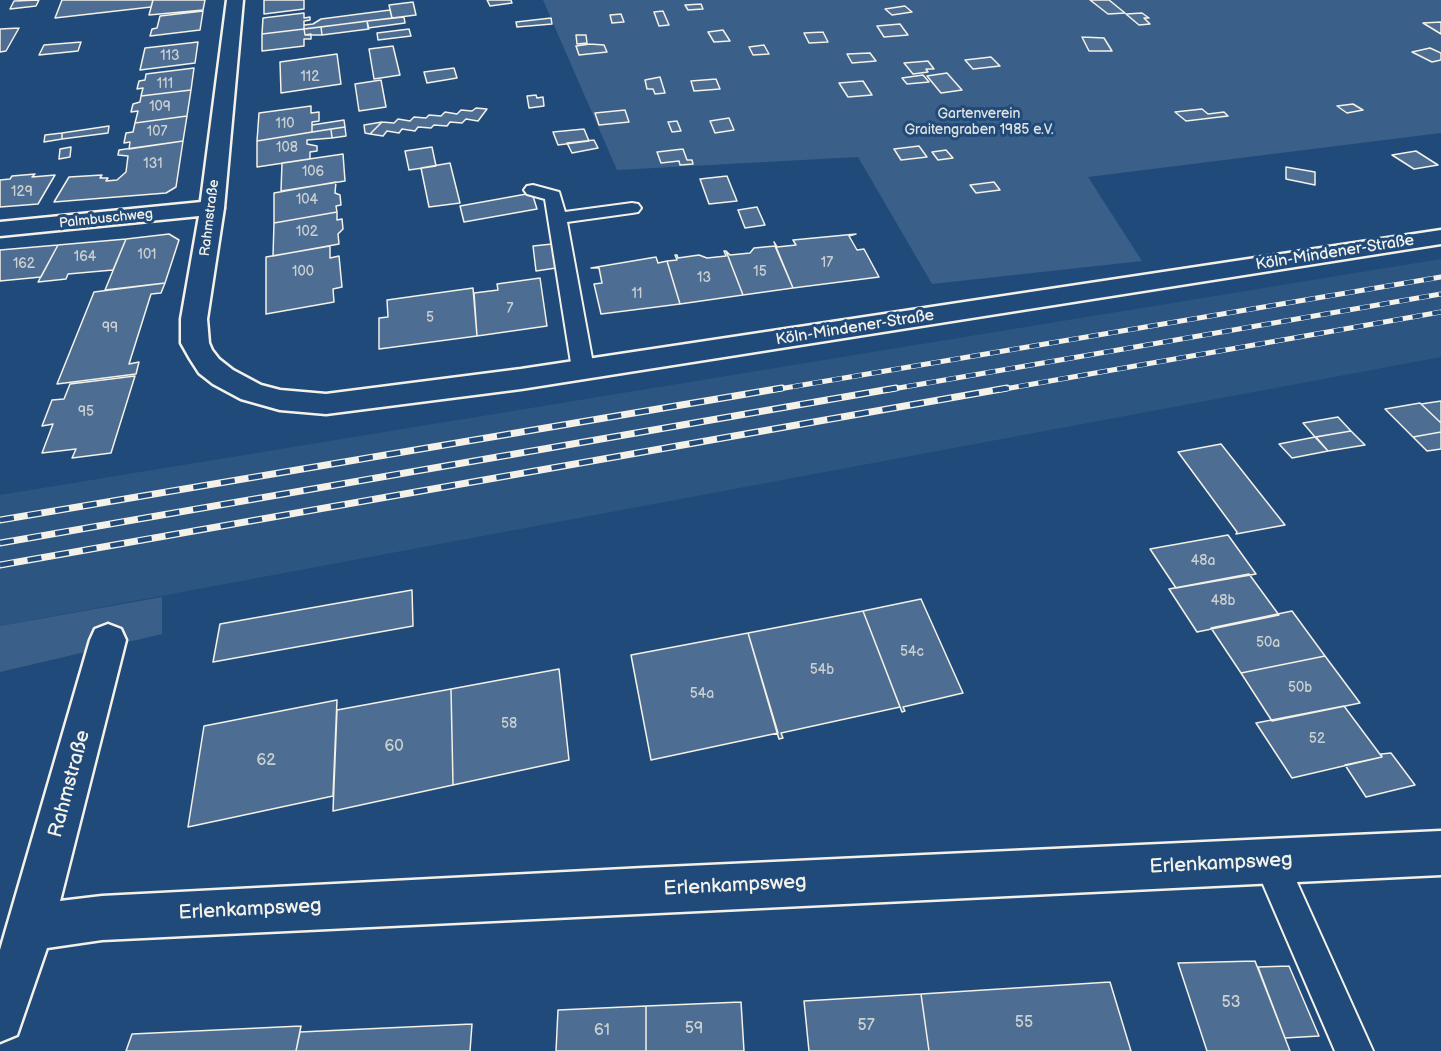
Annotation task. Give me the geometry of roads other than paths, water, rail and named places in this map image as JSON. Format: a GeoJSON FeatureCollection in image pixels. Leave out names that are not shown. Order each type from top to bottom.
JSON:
{"type":"FeatureCollection","features":[{"type":"Feature","properties":{"kind":"street","name":"Rahmstraße"},"geometry":{"type":"LineString","coordinates":[[235,0],[206,255],[194,319],[195,343],[206,362],[224,377],[237,386],[267,398]]}},
{"type":"Feature","properties":{"kind":"street","name":"Palmbuschweg"},"geometry":{"type":"LineString","coordinates":[[0,229],[212,208]]}},
{"type":"Feature","properties":{"kind":"street","name":"Köln-Mindener-Straße"},"geometry":{"type":"LineString","coordinates":[[267,398],[310,403],[344,403],[583,369],[1441,237]]}},
{"type":"Feature","properties":{"kind":"street","name":"Rahmstraße"},"geometry":{"type":"LineString","coordinates":[[0,1018],[31,927],[108,640]]}},
{"type":"Feature","properties":{"kind":"street","name":"Erlenkampsweg"},"geometry":{"type":"LineString","coordinates":[[31,927],[102,918],[656,889],[1441,853]]}},
{"type":"Feature","properties":{"kind":"lane"},"geometry":{"type":"LineString","coordinates":[[532,189],[553,196],[583,369]]}},
{"type":"Feature","properties":{"kind":"lane"},"geometry":{"type":"LineString","coordinates":[[557,218],[632,208]]}},
{"type":"Feature","properties":{"kind":"lane"},"geometry":{"type":"LineString","coordinates":[[1270,861],[1354,1051]]}},
{"type":"Feature","properties":{"kind":"railway"},"geometry":{"type":"LineString","coordinates":[[773,390],[1441,277]]}},
{"type":"Feature","properties":{"kind":"railway"},"geometry":{"type":"LineString","coordinates":[[887,390],[1441,294]]}},
{"type":"Feature","properties":{"kind":"railway"},"geometry":{"type":"LineString","coordinates":[[999,390],[1441,312]]}},
{"type":"Feature","properties":{"kind":"railway"},"geometry":{"type":"LineString","coordinates":[[0,520],[782,388]]}},
{"type":"Feature","properties":{"kind":"railway"},"geometry":{"type":"LineString","coordinates":[[0,543],[896,388]]}},
{"type":"Feature","properties":{"kind":"railway"},"geometry":{"type":"LineString","coordinates":[[0,565],[1007,388]]}},
{"type":"Feature","properties":{"kind":"park label","name":"Gartenverein Graitengraben 1985 e.V."},"geometry":{"type":"Point","coordinates":[979,122]}}]}
